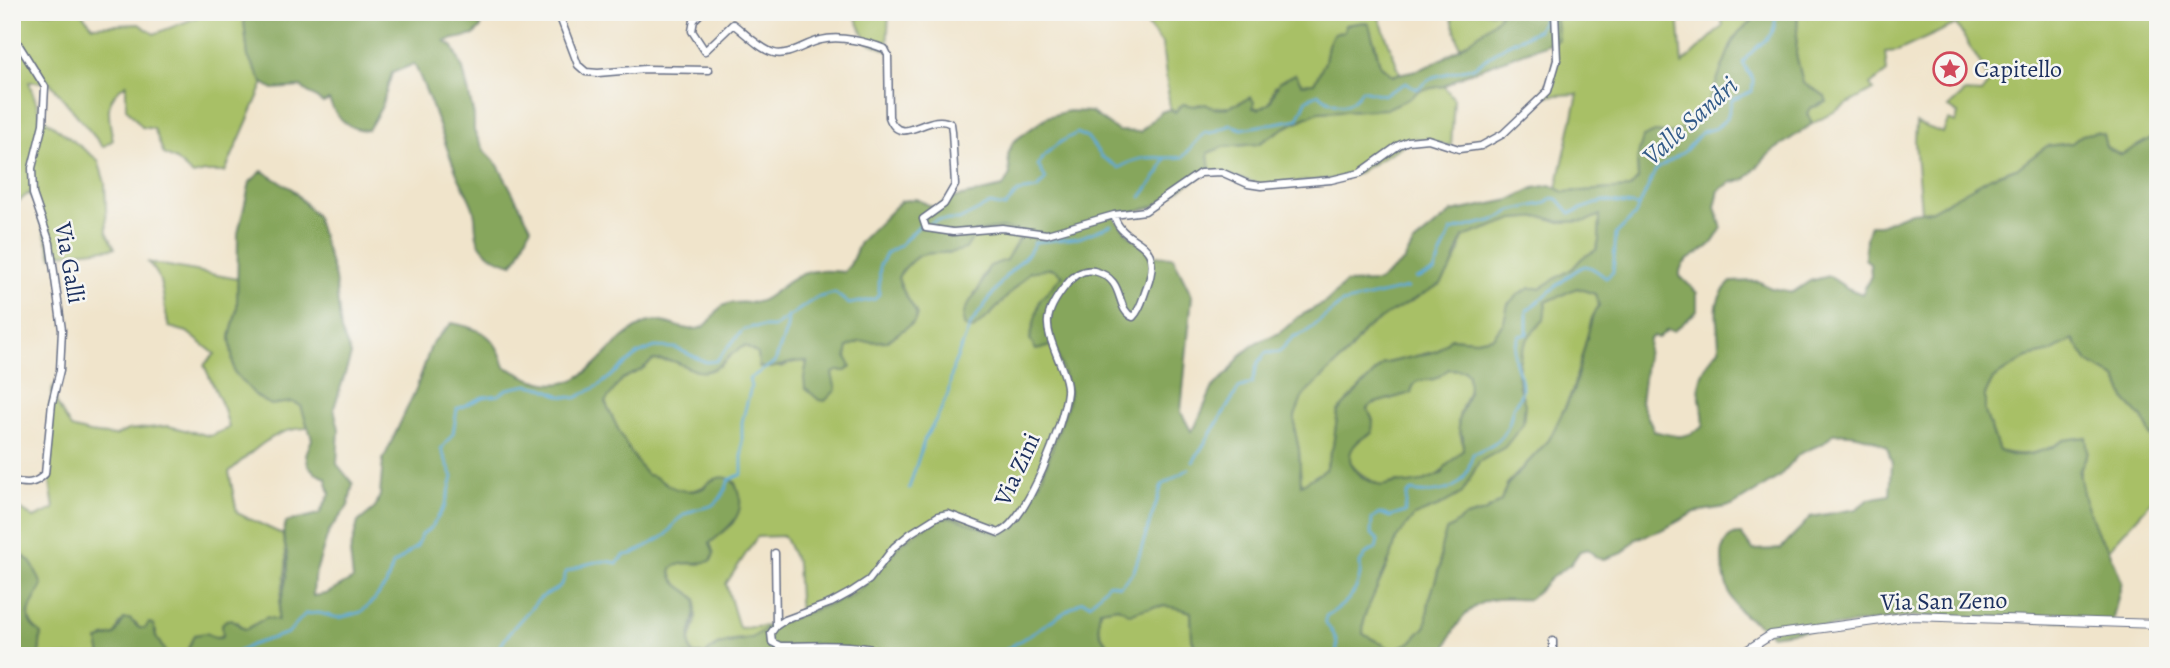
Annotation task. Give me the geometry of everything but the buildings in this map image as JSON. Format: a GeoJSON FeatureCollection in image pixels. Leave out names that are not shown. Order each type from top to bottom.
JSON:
{"type":"FeatureCollection","features":[{"type":"Feature","properties":{"kind":"street"},"geometry":{"type":"LineString","coordinates":[[558,12],[578,65],[586,72],[709,70]]}},
{"type":"Feature","properties":{"kind":"street"},"geometry":{"type":"LineString","coordinates":[[702,12],[694,20],[692,32],[705,51],[733,24],[777,54],[832,38],[885,49],[888,55],[889,117],[892,126],[904,131],[938,120],[951,124],[955,185],[944,204],[923,219],[926,228],[953,232],[1002,228],[1047,234],[1114,215],[1145,211],[1155,207],[1200,173],[1221,172],[1248,184],[1261,186],[1331,180],[1360,173],[1408,141],[1428,139],[1459,149],[1492,141],[1548,91],[1557,60],[1555,12]]}},
{"type":"Feature","properties":{"kind":"street","name":"Via Galli"},"geometry":{"type":"LineString","coordinates":[[12,34],[45,87],[43,124],[32,168],[33,194],[50,243],[62,330],[60,370],[52,403],[45,474],[37,482],[27,484],[12,481]]}},
{"type":"Feature","properties":{"kind":"street","name":"Via Zini"},"geometry":{"type":"LineString","coordinates":[[776,626],[831,603],[869,580],[894,547],[938,516],[948,514],[999,533],[1006,530],[1019,515],[1041,472],[1067,394],[1066,378],[1050,339],[1048,311],[1075,274],[1087,270],[1098,272],[1114,282],[1124,310],[1133,317],[1138,311],[1152,274],[1152,257],[1115,222],[1114,215]]}},
{"type":"Feature","properties":{"kind":"street"},"geometry":{"type":"LineString","coordinates":[[775,553],[776,626],[771,633],[772,642],[780,646],[839,645],[877,649],[888,656]]}},
{"type":"Feature","properties":{"kind":"street","name":"Via San Zeno"},"geometry":{"type":"LineString","coordinates":[[1738,656],[1771,635],[1891,618],[2158,624]]}},
{"type":"Feature","properties":{"kind":"street"},"geometry":{"type":"LineString","coordinates":[[1553,641],[1553,656]]}},
{"type":"Feature","properties":{"kind":"green space"},"geometry":{"type":"Polygon","coordinates":[[[12,12],[80,12],[93,26],[139,24],[154,34],[196,18],[199,12],[243,12],[248,57],[264,83],[225,172],[193,175],[176,160],[164,154],[154,129],[142,127],[126,108],[126,84],[110,102],[113,140],[103,147],[47,79],[45,82],[29,82],[41,116],[98,160],[105,183],[107,232],[115,248],[58,254],[52,257],[35,203],[29,193],[12,207],[12,12]]]}},
{"type":"Feature","properties":{"kind":"green space"},"geometry":{"type":"Polygon","coordinates":[[[243,12],[483,12],[481,27],[474,35],[445,41],[453,47],[463,69],[474,116],[474,131],[485,152],[498,165],[531,227],[519,255],[512,264],[492,256],[480,245],[471,203],[414,64],[392,73],[381,108],[368,130],[355,128],[339,117],[329,100],[323,103],[301,87],[273,89],[262,82],[248,57],[243,12]]]}},
{"type":"Feature","properties":{"kind":"green space"},"geometry":{"type":"Polygon","coordinates":[[[853,12],[889,12],[887,50],[867,42],[853,12]]]}},
{"type":"Feature","properties":{"kind":"green space"},"geometry":{"type":"Polygon","coordinates":[[[1148,12],[1377,12],[1400,73],[1393,76],[1380,65],[1375,42],[1364,22],[1346,25],[1344,31],[1333,34],[1325,62],[1314,83],[1275,86],[1270,103],[1260,108],[1245,100],[1229,107],[1211,108],[1200,104],[1183,104],[1175,112],[1170,109],[1162,44],[1148,26],[1148,12]]]}},
{"type":"Feature","properties":{"kind":"green space"},"geometry":{"type":"Polygon","coordinates":[[[1450,12],[1502,12],[1494,24],[1460,47],[1450,12]]]}},
{"type":"Feature","properties":{"kind":"green space"},"geometry":{"type":"Polygon","coordinates":[[[1502,12],[1555,12],[1558,40],[1466,74],[1444,86],[1420,90],[1410,98],[1386,109],[1318,112],[1258,144],[1223,147],[1208,153],[1210,170],[1153,207],[1114,216],[1126,232],[1154,256],[1173,257],[1192,296],[1181,412],[1191,431],[1213,387],[1229,372],[1241,355],[1257,342],[1280,333],[1298,317],[1326,302],[1346,283],[1378,282],[1404,261],[1413,244],[1452,212],[1510,200],[1534,188],[1551,185],[1564,192],[1630,188],[1638,179],[1637,159],[1643,137],[1655,132],[1672,134],[1684,128],[1708,103],[1732,43],[1757,12],[1798,12],[1796,54],[1803,83],[1825,96],[1827,102],[1810,108],[1807,113],[1812,124],[1770,153],[1745,180],[1732,182],[1719,190],[1715,207],[1722,228],[1708,247],[1687,261],[1680,270],[1680,276],[1697,293],[1697,311],[1674,331],[1667,330],[1658,338],[1653,336],[1649,340],[1641,402],[1654,431],[1680,436],[1703,427],[1701,378],[1719,349],[1717,305],[1719,297],[1731,282],[1758,281],[1771,288],[1793,292],[1810,281],[1829,276],[1862,294],[1871,276],[1870,263],[1865,259],[1870,225],[1880,225],[1911,212],[1932,210],[1991,177],[2019,167],[2047,146],[2072,143],[2082,135],[2096,132],[2103,134],[2106,147],[2121,155],[2153,137],[2158,137],[2158,441],[2152,437],[2143,419],[2126,401],[2117,379],[2088,362],[2073,339],[2051,352],[2028,357],[1993,379],[1985,395],[1985,412],[1999,451],[2015,456],[2031,454],[2051,448],[2064,440],[2086,437],[2088,452],[2079,472],[2084,498],[2122,582],[2112,622],[1911,616],[1771,635],[1737,608],[1728,590],[1722,565],[1725,543],[1731,536],[1741,534],[1753,550],[1781,549],[1810,517],[1856,509],[1869,499],[1890,495],[1892,464],[1887,447],[1861,436],[1833,434],[1824,443],[1799,454],[1779,477],[1732,506],[1695,512],[1664,529],[1636,539],[1623,553],[1604,559],[1597,558],[1588,549],[1580,551],[1571,564],[1551,578],[1530,599],[1500,599],[1482,603],[1466,614],[1454,629],[1444,656],[1199,656],[1192,639],[1191,612],[1160,606],[1130,614],[1118,607],[1100,610],[1100,633],[1107,643],[1126,656],[185,656],[194,635],[206,633],[217,638],[223,636],[222,624],[226,620],[232,619],[247,629],[267,617],[278,620],[288,565],[284,539],[286,522],[319,514],[330,494],[326,478],[315,473],[308,465],[306,454],[312,439],[301,406],[292,402],[271,405],[256,396],[234,372],[230,337],[237,309],[238,233],[250,182],[262,171],[292,189],[316,216],[335,278],[341,331],[351,355],[334,408],[339,429],[337,464],[353,484],[348,506],[329,531],[314,578],[313,596],[326,594],[353,579],[350,553],[358,522],[375,508],[380,495],[383,460],[416,389],[432,343],[452,323],[486,335],[497,347],[505,367],[534,380],[553,384],[568,382],[582,375],[631,331],[646,323],[653,321],[696,329],[706,325],[721,307],[761,301],[803,274],[817,271],[844,272],[860,242],[901,201],[917,199],[936,209],[949,199],[1003,187],[1010,174],[1008,155],[1013,142],[1047,117],[1068,111],[1091,112],[1118,131],[1140,132],[1161,112],[1170,109],[1175,112],[1183,104],[1206,104],[1223,108],[1251,97],[1253,108],[1259,109],[1270,103],[1279,82],[1295,74],[1302,84],[1314,83],[1325,62],[1333,34],[1344,31],[1345,25],[1364,22],[1369,24],[1380,65],[1393,76],[1440,60],[1502,12]],[[1600,215],[1587,221],[1560,222],[1545,217],[1514,219],[1463,237],[1451,269],[1441,284],[1365,330],[1348,353],[1303,396],[1295,416],[1301,485],[1325,470],[1333,446],[1338,411],[1383,364],[1437,351],[1451,338],[1476,340],[1493,337],[1504,322],[1508,304],[1516,296],[1530,288],[1540,288],[1596,250],[1600,215]],[[1001,228],[976,232],[966,249],[921,255],[907,266],[898,277],[917,315],[914,322],[887,341],[859,342],[848,347],[846,357],[851,366],[846,371],[832,374],[836,390],[825,401],[819,400],[805,388],[807,362],[759,367],[758,354],[745,346],[718,366],[703,372],[673,361],[653,360],[641,370],[622,379],[605,402],[629,449],[647,475],[686,491],[701,489],[711,481],[723,477],[734,483],[739,493],[740,506],[735,519],[710,543],[714,554],[711,561],[681,564],[671,568],[676,582],[696,599],[690,635],[693,654],[706,654],[717,645],[752,638],[770,626],[850,597],[864,586],[902,543],[935,521],[946,517],[955,518],[999,534],[1015,528],[1040,483],[1070,392],[1054,345],[1036,350],[1030,339],[1040,300],[1063,275],[1052,268],[1030,272],[992,313],[973,329],[965,327],[963,316],[988,269],[1006,260],[1023,232],[1001,228]],[[1577,288],[1546,302],[1544,320],[1530,335],[1521,352],[1517,372],[1525,404],[1523,424],[1505,447],[1479,462],[1462,493],[1414,516],[1396,539],[1364,617],[1363,634],[1393,650],[1411,642],[1426,626],[1429,601],[1440,566],[1441,547],[1446,531],[1463,518],[1484,512],[1501,501],[1507,485],[1549,440],[1573,392],[1592,318],[1599,305],[1595,294],[1577,288]],[[1449,369],[1436,378],[1422,380],[1416,383],[1411,393],[1372,404],[1368,409],[1373,421],[1372,433],[1354,446],[1350,457],[1351,463],[1363,478],[1381,486],[1399,482],[1421,482],[1443,473],[1445,467],[1463,450],[1463,437],[1458,428],[1469,391],[1468,375],[1464,370],[1449,369]]]}},
{"type":"Feature","properties":{"kind":"green space"},"geometry":{"type":"Polygon","coordinates":[[[1555,12],[1678,12],[1682,64],[1723,26],[1720,12],[1757,12],[1732,43],[1708,103],[1684,128],[1672,134],[1655,132],[1637,159],[1638,179],[1630,188],[1564,192],[1557,188],[1578,94],[1543,96],[1554,71],[1555,12]]]}},
{"type":"Feature","properties":{"kind":"green space"},"geometry":{"type":"Polygon","coordinates":[[[1798,12],[2158,12],[2158,137],[2153,137],[2121,155],[2106,147],[2103,134],[2082,135],[2072,143],[2047,146],[2019,167],[1998,174],[1932,210],[1921,211],[1916,123],[1943,133],[1948,120],[1956,123],[1958,113],[1948,108],[1965,92],[1981,93],[1988,84],[1983,68],[1956,24],[1898,51],[1885,52],[1887,72],[1870,85],[1873,90],[1812,124],[1807,113],[1810,108],[1822,105],[1825,96],[1803,83],[1796,54],[1798,12]]]}},
{"type":"Feature","properties":{"kind":"green space"},"geometry":{"type":"Polygon","coordinates":[[[1444,86],[1454,99],[1451,146],[1415,138],[1356,174],[1332,179],[1263,185],[1210,170],[1207,153],[1223,147],[1258,144],[1318,112],[1386,109],[1410,98],[1420,90],[1444,86]]]}},
{"type":"Feature","properties":{"kind":"green space"},"geometry":{"type":"Polygon","coordinates":[[[1600,214],[1596,250],[1582,258],[1573,268],[1540,288],[1530,288],[1508,304],[1504,322],[1493,337],[1476,340],[1451,338],[1437,351],[1383,364],[1338,411],[1333,446],[1325,471],[1301,486],[1295,416],[1302,396],[1348,353],[1365,330],[1417,298],[1451,269],[1460,251],[1463,237],[1514,219],[1545,217],[1560,222],[1586,221],[1600,214]]]}},
{"type":"Feature","properties":{"kind":"green space"},"geometry":{"type":"Polygon","coordinates":[[[1001,228],[1024,232],[1006,260],[990,266],[983,276],[980,287],[974,294],[973,329],[992,313],[1030,271],[1052,268],[1063,275],[1040,300],[1030,339],[1041,347],[1053,345],[1068,379],[1067,406],[1040,483],[1015,528],[864,586],[850,597],[800,617],[797,564],[784,536],[757,537],[726,584],[739,628],[770,626],[752,638],[717,645],[706,654],[693,654],[690,640],[696,621],[695,607],[690,593],[674,580],[671,568],[682,563],[701,564],[709,543],[733,523],[740,505],[735,482],[711,481],[695,490],[684,491],[672,489],[647,475],[629,449],[605,402],[622,379],[641,370],[653,360],[674,361],[693,370],[720,366],[737,349],[745,346],[758,354],[759,367],[782,367],[795,360],[807,362],[804,378],[834,372],[841,364],[848,347],[859,342],[887,341],[914,322],[917,315],[898,277],[910,262],[920,255],[952,253],[976,232],[1001,228]]]}},
{"type":"Feature","properties":{"kind":"green space"},"geometry":{"type":"Polygon","coordinates":[[[147,262],[238,279],[237,309],[230,337],[234,372],[278,402],[292,401],[301,405],[308,428],[275,436],[229,472],[237,513],[282,534],[286,568],[278,620],[262,620],[247,629],[242,628],[238,622],[222,624],[223,636],[192,640],[185,656],[168,656],[156,637],[156,631],[139,628],[136,623],[120,623],[115,635],[103,637],[101,656],[39,656],[41,634],[33,626],[29,613],[36,599],[22,554],[12,552],[12,508],[20,509],[34,518],[54,509],[49,475],[53,386],[57,404],[71,428],[89,433],[115,436],[128,430],[168,426],[210,436],[229,428],[224,409],[204,365],[215,354],[187,332],[169,327],[160,283],[147,262]]]}},
{"type":"Feature","properties":{"kind":"green space"},"geometry":{"type":"Polygon","coordinates":[[[1577,288],[1595,294],[1599,305],[1592,318],[1572,392],[1549,440],[1507,484],[1501,501],[1484,512],[1463,518],[1441,548],[1440,566],[1429,601],[1426,626],[1410,643],[1393,650],[1363,634],[1364,617],[1396,539],[1414,516],[1462,493],[1479,462],[1505,447],[1525,404],[1518,369],[1525,343],[1543,318],[1546,302],[1577,288]]]}},
{"type":"Feature","properties":{"kind":"green space"},"geometry":{"type":"Polygon","coordinates":[[[2073,339],[2088,362],[2117,379],[2126,401],[2143,419],[2152,437],[2158,441],[2158,494],[2109,549],[2084,504],[2080,471],[2088,452],[2064,440],[2033,453],[1999,451],[1985,412],[1985,395],[1993,379],[2028,357],[2051,352],[2073,339]]]}},
{"type":"Feature","properties":{"kind":"green space"},"geometry":{"type":"Polygon","coordinates":[[[1448,369],[1464,370],[1468,376],[1469,389],[1458,423],[1463,450],[1439,474],[1424,482],[1397,482],[1381,486],[1368,479],[1351,464],[1349,457],[1354,443],[1373,421],[1368,409],[1372,404],[1411,393],[1416,383],[1436,378],[1448,369]]]}},
{"type":"Feature","properties":{"kind":"green space"},"geometry":{"type":"Polygon","coordinates":[[[12,552],[28,560],[42,585],[29,610],[30,622],[41,633],[39,656],[12,656],[12,552]]]}},
{"type":"Feature","properties":{"kind":"green space"},"geometry":{"type":"Polygon","coordinates":[[[1173,606],[1191,612],[1192,639],[1199,656],[1126,656],[1107,645],[1097,627],[1100,610],[1118,607],[1131,613],[1148,607],[1173,606]]]}},
{"type":"Feature","properties":{"kind":"green space"},"geometry":{"type":"Polygon","coordinates":[[[124,619],[130,619],[139,628],[145,628],[149,623],[154,625],[156,637],[168,656],[101,656],[98,640],[115,635],[124,619]]]}},
{"type":"Feature","properties":{"kind":"waterway"},"geometry":{"type":"LineString","coordinates":[[930,223],[938,220],[959,220],[990,204],[1005,207],[1018,192],[1037,189],[1046,179],[1038,165],[1042,159],[1055,146],[1077,133],[1088,138],[1102,157],[1119,168],[1143,158],[1183,157],[1205,132],[1211,133],[1231,125],[1242,129],[1298,119],[1307,99],[1319,94],[1342,105],[1352,101],[1362,90],[1383,95],[1406,83],[1417,89],[1433,77],[1474,67],[1506,45],[1538,30],[1543,20],[1542,12]]}},
{"type":"Feature","properties":{"kind":"waterway","name":"Valle Sandri"},"geometry":{"type":"LineString","coordinates":[[1336,656],[1336,641],[1325,623],[1326,616],[1352,595],[1359,581],[1360,563],[1367,553],[1376,549],[1378,540],[1371,533],[1372,519],[1380,513],[1390,517],[1405,512],[1407,495],[1411,491],[1438,492],[1456,485],[1465,475],[1473,454],[1490,447],[1503,435],[1522,391],[1515,353],[1519,336],[1527,334],[1527,310],[1581,267],[1591,268],[1606,278],[1613,272],[1616,234],[1635,215],[1656,170],[1685,151],[1702,132],[1716,128],[1727,118],[1732,100],[1752,91],[1753,80],[1743,63],[1770,36],[1775,12]]}},
{"type":"Feature","properties":{"kind":"waterway"},"geometry":{"type":"LineString","coordinates":[[1141,197],[1159,173],[1165,159]]}},
{"type":"Feature","properties":{"kind":"waterway"},"geometry":{"type":"LineString","coordinates":[[1416,279],[1434,272],[1451,231],[1498,219],[1511,211],[1546,203],[1552,198],[1558,199],[1570,213],[1604,201],[1640,206]]}},
{"type":"Feature","properties":{"kind":"waterway"},"geometry":{"type":"LineString","coordinates":[[909,488],[925,438],[948,394],[953,367],[971,324],[1006,276],[1029,253],[1035,242],[1079,238],[1111,225]]}},
{"type":"Feature","properties":{"kind":"waterway"},"geometry":{"type":"LineString","coordinates":[[230,656],[251,645],[288,633],[305,614],[319,613],[339,618],[361,612],[374,600],[386,585],[393,565],[417,546],[421,535],[431,528],[445,506],[453,477],[441,449],[453,434],[457,409],[483,397],[499,395],[507,389],[528,385],[576,398],[600,385],[638,354],[655,347],[675,348],[706,362],[716,361],[743,330],[774,327],[816,298],[835,293],[849,304],[875,299],[879,294],[880,265],[887,253],[899,246],[919,226]]}},
{"type":"Feature","properties":{"kind":"waterway"},"geometry":{"type":"LineString","coordinates":[[1193,462],[1239,388],[1252,383],[1258,362],[1266,353],[1279,352],[1293,337],[1306,332],[1342,303],[1407,288]]}},
{"type":"Feature","properties":{"kind":"waterway"},"geometry":{"type":"LineString","coordinates":[[493,656],[540,598],[558,588],[566,572],[597,562],[617,563],[625,555],[654,543],[688,513],[714,505],[729,480],[742,474],[742,422],[751,387],[749,379],[775,362],[787,328],[788,316]]}},
{"type":"Feature","properties":{"kind":"waterway"},"geometry":{"type":"LineString","coordinates":[[1000,656],[1082,601],[1090,604],[1109,583],[1120,586],[1134,571],[1162,485],[1189,469]]}},
{"type":"Feature","properties":{"kind":"place","name":"Capitello"},"geometry":{"type":"Point","coordinates":[1950,69]}}]}
